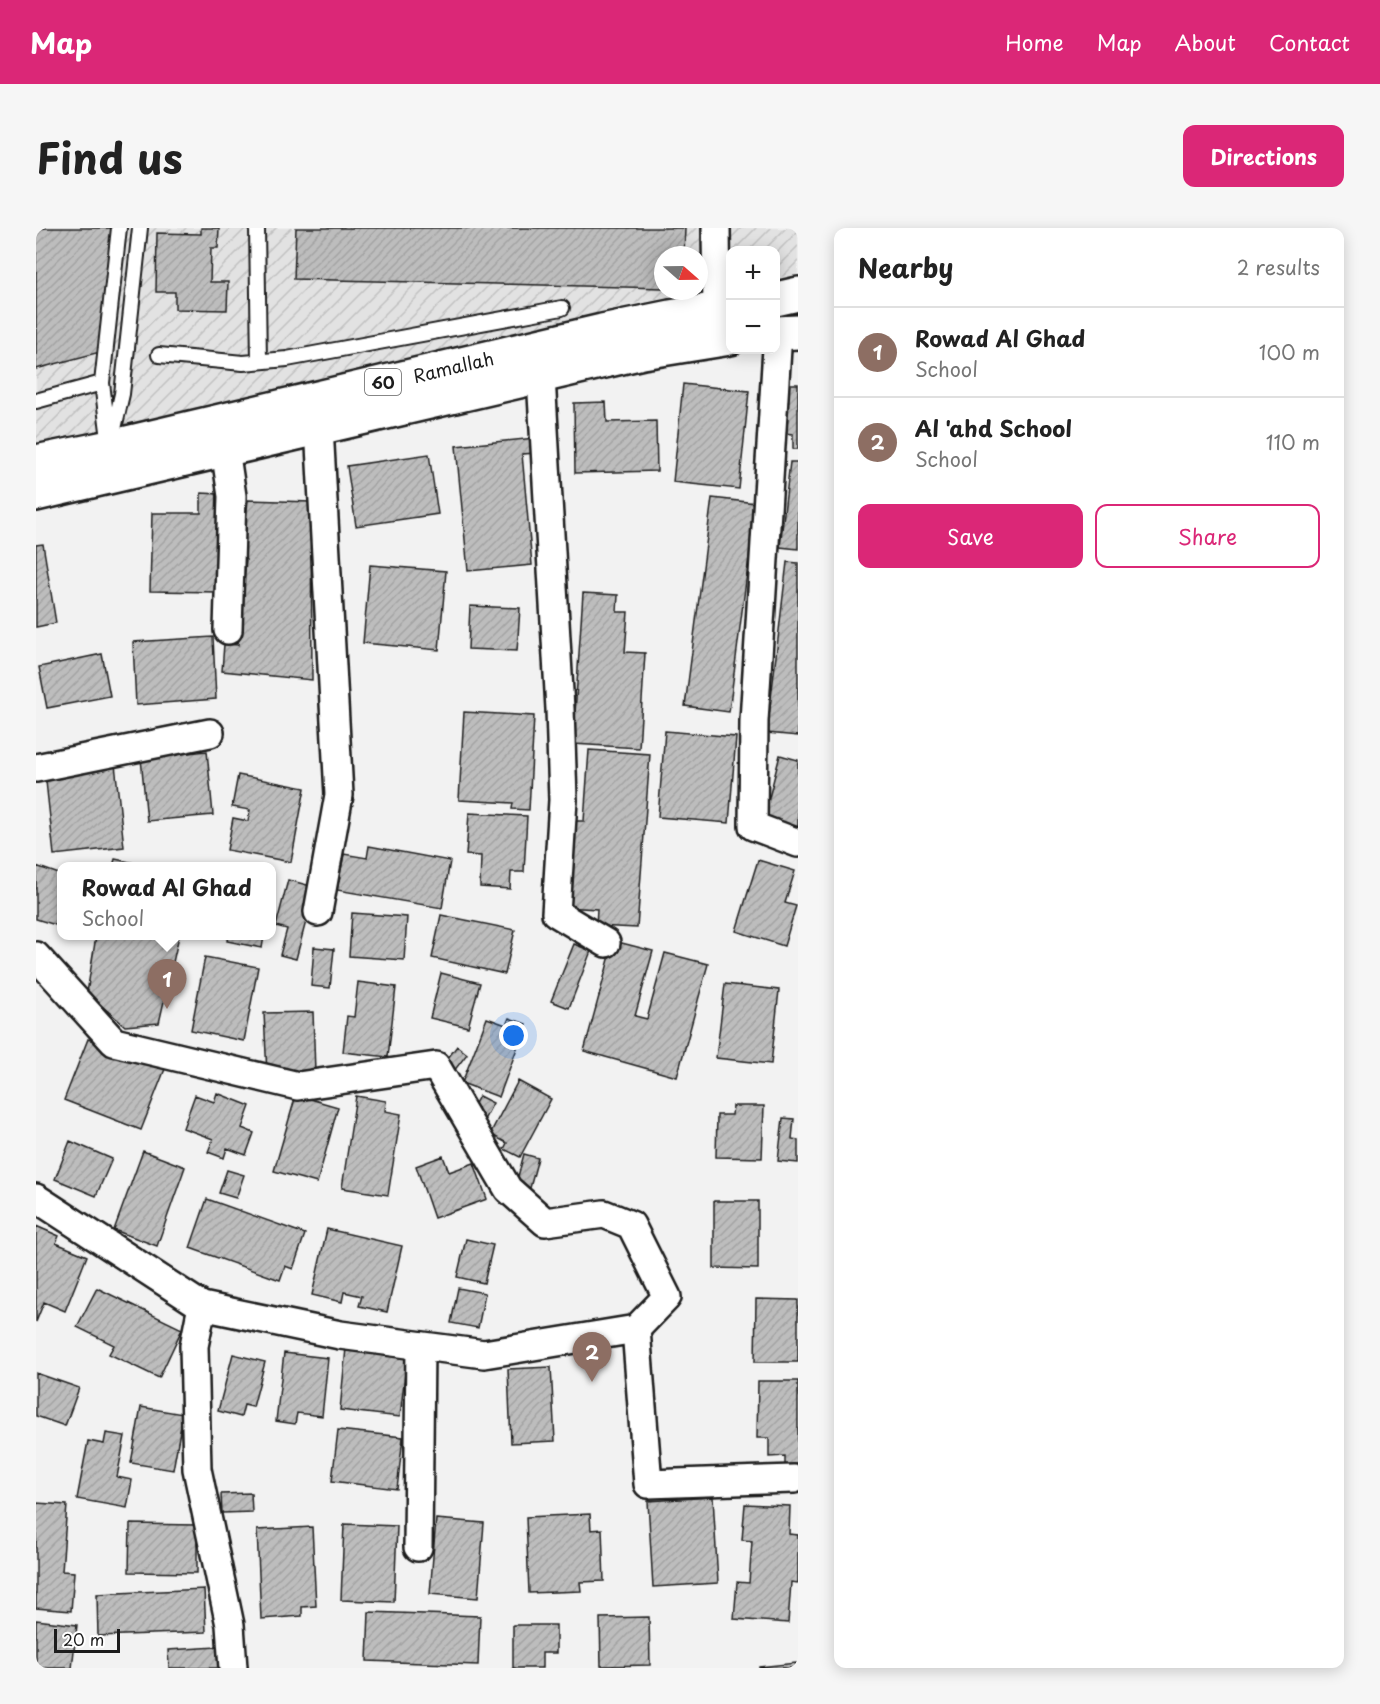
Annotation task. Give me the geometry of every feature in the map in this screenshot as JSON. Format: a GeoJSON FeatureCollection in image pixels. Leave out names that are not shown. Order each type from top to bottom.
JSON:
{"type":"FeatureCollection","features":[{"type":"Feature","properties":{"kind":"main road"},"geometry":{"type":"LineString","coordinates":[[780,298],[798,294]]}},
{"type":"Feature","properties":{"kind":"main road","name":"Ramallah"},"geometry":{"type":"LineString","coordinates":[[36,462],[110,447],[602,331],[670,317],[726,318]]}},
{"type":"Feature","properties":{"kind":"main road"},"geometry":{"type":"LineString","coordinates":[[36,494],[643,352],[726,318]]}},
{"type":"Feature","properties":{"kind":"street"},"geometry":{"type":"LineString","coordinates":[[717,228],[726,318]]}},
{"type":"Feature","properties":{"kind":"street"},"geometry":{"type":"LineString","coordinates":[[784,332],[754,721],[753,826],[798,843]]}},
{"type":"Feature","properties":{"kind":"street"},"geometry":{"type":"LineString","coordinates":[[541,377],[563,800],[556,913],[606,943]]}},
{"type":"Feature","properties":{"kind":"street"},"geometry":{"type":"LineString","coordinates":[[318,912],[339,795],[319,427]]}},
{"type":"Feature","properties":{"kind":"street"},"geometry":{"type":"LineString","coordinates":[[225,449],[232,496],[228,630]]}},
{"type":"Feature","properties":{"kind":"street"},"geometry":{"type":"LineString","coordinates":[[36,768],[210,733]]}},
{"type":"Feature","properties":{"kind":"street"},"geometry":{"type":"LineString","coordinates":[[36,957],[114,1042],[298,1086],[436,1066],[508,1189],[546,1222],[604,1214],[631,1225],[667,1297],[636,1329],[484,1354],[340,1335],[202,1306],[36,1198]]}},
{"type":"Feature","properties":{"kind":"street"},"geometry":{"type":"LineString","coordinates":[[202,1306],[194,1346],[197,1469],[230,1625],[233,1668]]}},
{"type":"Feature","properties":{"kind":"street"},"geometry":{"type":"LineString","coordinates":[[636,1329],[648,1484],[794,1479]]}},
{"type":"Feature","properties":{"kind":"street"},"geometry":{"type":"LineString","coordinates":[[418,1547],[420,1346]]}},
{"type":"Feature","properties":{"kind":"lane"},"geometry":{"type":"LineString","coordinates":[[110,447],[102,383],[119,228]]}},
{"type":"Feature","properties":{"kind":"lane"},"geometry":{"type":"LineString","coordinates":[[110,447],[122,394],[140,228]]}},
{"type":"Feature","properties":{"kind":"lane"},"geometry":{"type":"LineString","coordinates":[[257,228],[259,362]]}},
{"type":"Feature","properties":{"kind":"lane"},"geometry":{"type":"LineString","coordinates":[[159,355],[243,363],[288,359],[562,308]]}},
{"type":"Feature","properties":{"kind":"lane"},"geometry":{"type":"LineString","coordinates":[[36,401],[102,383]]}},
{"type":"Feature","properties":{"kind":"shaded area"},"geometry":{"type":"Polygon","coordinates":[[[36,228],[798,228],[798,274],[780,277],[780,246],[726,246],[726,287],[708,290],[708,246],[654,246],[655,300],[81,443],[36,452],[36,228]]]}},
{"type":"Feature","properties":{"kind":"building"},"geometry":{"type":"Polygon","coordinates":[[[36,228],[114,228],[100,352],[36,369],[36,228]]]}},
{"type":"Feature","properties":{"kind":"building"},"geometry":{"type":"Polygon","coordinates":[[[201,228],[219,228],[218,248],[211,248],[210,282],[228,282],[227,310],[175,309],[175,292],[156,292],[157,233],[201,234],[201,228]]]}},
{"type":"Feature","properties":{"kind":"building"},"geometry":{"type":"Polygon","coordinates":[[[296,228],[685,228],[684,246],[654,246],[654,288],[294,279],[296,228]]]}},
{"type":"Feature","properties":{"kind":"building"},"geometry":{"type":"Polygon","coordinates":[[[683,384],[749,391],[739,489],[673,482],[683,384]]]}},
{"type":"Feature","properties":{"kind":"building"},"geometry":{"type":"Polygon","coordinates":[[[784,384],[798,384],[798,449],[793,449],[793,434],[783,433],[784,384]]]}},
{"type":"Feature","properties":{"kind":"building"},"geometry":{"type":"Polygon","coordinates":[[[606,402],[607,422],[656,421],[657,471],[575,473],[574,403],[606,402]]]}},
{"type":"Feature","properties":{"kind":"building"},"geometry":{"type":"Polygon","coordinates":[[[535,438],[537,453],[522,454],[532,565],[468,571],[456,446],[535,438]]]}},
{"type":"Feature","properties":{"kind":"building"},"geometry":{"type":"Polygon","coordinates":[[[429,454],[438,514],[356,526],[347,466],[429,454]]]}},
{"type":"Feature","properties":{"kind":"building"},"geometry":{"type":"Polygon","coordinates":[[[790,462],[798,462],[798,549],[780,547],[790,462]]]}},
{"type":"Feature","properties":{"kind":"building"},"geometry":{"type":"Polygon","coordinates":[[[201,493],[220,494],[218,592],[150,591],[152,513],[201,513],[201,493]]]}},
{"type":"Feature","properties":{"kind":"building"},"geometry":{"type":"Polygon","coordinates":[[[712,498],[756,503],[729,712],[685,706],[712,498]]]}},
{"type":"Feature","properties":{"kind":"building"},"geometry":{"type":"Polygon","coordinates":[[[248,500],[311,502],[312,680],[222,671],[224,644],[238,645],[246,560],[242,560],[248,500]]]}},
{"type":"Feature","properties":{"kind":"building"},"geometry":{"type":"Polygon","coordinates":[[[43,544],[56,623],[36,627],[36,545],[43,544]]]}},
{"type":"Feature","properties":{"kind":"building"},"geometry":{"type":"Polygon","coordinates":[[[787,562],[798,563],[798,736],[767,733],[787,562]]]}},
{"type":"Feature","properties":{"kind":"building"},"geometry":{"type":"Polygon","coordinates":[[[370,565],[446,571],[439,650],[363,643],[370,565]]]}},
{"type":"Feature","properties":{"kind":"building"},"geometry":{"type":"Polygon","coordinates":[[[583,593],[618,595],[617,612],[628,612],[625,652],[645,653],[639,748],[573,744],[583,593]]]}},
{"type":"Feature","properties":{"kind":"building"},"geometry":{"type":"Polygon","coordinates":[[[470,606],[520,608],[517,651],[468,649],[470,606]]]}},
{"type":"Feature","properties":{"kind":"building"},"geometry":{"type":"Polygon","coordinates":[[[213,637],[216,699],[136,705],[133,642],[213,637]]]}},
{"type":"Feature","properties":{"kind":"building"},"geometry":{"type":"Polygon","coordinates":[[[102,654],[110,696],[47,708],[39,667],[102,654]]]}},
{"type":"Feature","properties":{"kind":"building"},"geometry":{"type":"Polygon","coordinates":[[[464,712],[534,716],[529,810],[512,809],[513,803],[459,800],[464,712]]]}},
{"type":"Feature","properties":{"kind":"building"},"geometry":{"type":"Polygon","coordinates":[[[665,731],[736,737],[729,823],[658,817],[665,731]]]}},
{"type":"Feature","properties":{"kind":"building"},"geometry":{"type":"Polygon","coordinates":[[[589,750],[650,754],[637,928],[596,926],[597,909],[565,907],[571,821],[584,821],[589,750]]]}},
{"type":"Feature","properties":{"kind":"building"},"geometry":{"type":"Polygon","coordinates":[[[207,751],[213,815],[147,821],[141,758],[207,751]]]}},
{"type":"Feature","properties":{"kind":"building"},"geometry":{"type":"Polygon","coordinates":[[[780,755],[798,760],[798,838],[761,829],[780,755]]]}},
{"type":"Feature","properties":{"kind":"building"},"geometry":{"type":"Polygon","coordinates":[[[115,764],[124,847],[54,855],[45,772],[115,764]]]}},
{"type":"Feature","properties":{"kind":"building"},"geometry":{"type":"Polygon","coordinates":[[[238,775],[305,788],[291,862],[227,850],[233,818],[248,821],[250,810],[232,807],[238,775]]]}},
{"type":"Feature","properties":{"kind":"building"},"geometry":{"type":"Polygon","coordinates":[[[469,813],[527,816],[524,872],[511,872],[510,889],[480,887],[481,856],[466,855],[469,813]]]}},
{"type":"Feature","properties":{"kind":"building"},"geometry":{"type":"Polygon","coordinates":[[[369,846],[450,861],[442,908],[337,890],[344,854],[367,858],[369,846]]]}},
{"type":"Feature","properties":{"kind":"building"},"geometry":{"type":"Polygon","coordinates":[[[115,859],[130,862],[114,862],[115,859]]]}},
{"type":"Feature","properties":{"kind":"building"},"geometry":{"type":"Polygon","coordinates":[[[758,860],[795,871],[785,903],[796,906],[784,946],[736,931],[758,860]]]}},
{"type":"Feature","properties":{"kind":"building"},"geometry":{"type":"Polygon","coordinates":[[[36,866],[57,873],[57,925],[36,919],[36,866]]]}},
{"type":"Feature","properties":{"kind":"building"},"geometry":{"type":"Polygon","coordinates":[[[288,880],[315,887],[296,959],[280,955],[287,929],[276,926],[288,880]]]}},
{"type":"Feature","properties":{"kind":"building"},"geometry":{"type":"Polygon","coordinates":[[[352,913],[407,917],[404,960],[349,956],[352,913]]]}},
{"type":"Feature","properties":{"kind":"building"},"geometry":{"type":"Polygon","coordinates":[[[441,915],[515,930],[505,974],[432,958],[441,915]]]}},
{"type":"Feature","properties":{"kind":"building"},"geometry":{"type":"Polygon","coordinates":[[[95,940],[178,940],[159,1023],[125,1026],[87,993],[95,940]]]}},
{"type":"Feature","properties":{"kind":"building"},"geometry":{"type":"Polygon","coordinates":[[[227,940],[263,940],[262,948],[227,940]]]}},
{"type":"Feature","properties":{"kind":"building"},"geometry":{"type":"Polygon","coordinates":[[[614,941],[653,951],[635,1016],[647,1019],[665,953],[708,964],[677,1077],[584,1051],[614,941]]]}},
{"type":"Feature","properties":{"kind":"building"},"geometry":{"type":"Polygon","coordinates":[[[574,944],[591,951],[569,1008],[551,1001],[574,944]]]}},
{"type":"Feature","properties":{"kind":"building"},"geometry":{"type":"Polygon","coordinates":[[[314,947],[334,949],[330,988],[311,986],[314,947]]]}},
{"type":"Feature","properties":{"kind":"building"},"geometry":{"type":"Polygon","coordinates":[[[205,957],[258,967],[244,1041],[191,1030],[205,957]]]}},
{"type":"Feature","properties":{"kind":"building"},"geometry":{"type":"Polygon","coordinates":[[[441,973],[480,983],[468,1027],[430,1018],[441,973]]]}},
{"type":"Feature","properties":{"kind":"building"},"geometry":{"type":"Polygon","coordinates":[[[358,982],[396,987],[388,1057],[343,1052],[347,1016],[354,1017],[358,982]]]}},
{"type":"Feature","properties":{"kind":"building"},"geometry":{"type":"Polygon","coordinates":[[[725,984],[779,990],[771,1064],[716,1058],[725,984]]]}},
{"type":"Feature","properties":{"kind":"building"},"geometry":{"type":"Polygon","coordinates":[[[313,1012],[315,1072],[267,1074],[264,1013],[313,1012]]]}},
{"type":"Feature","properties":{"kind":"building"},"geometry":{"type":"Polygon","coordinates":[[[487,1018],[506,1025],[509,1018],[526,1024],[499,1097],[462,1083],[487,1018]]]}},
{"type":"Feature","properties":{"kind":"building"},"geometry":{"type":"Polygon","coordinates":[[[88,1039],[165,1069],[141,1130],[64,1100],[88,1039]]]}},
{"type":"Feature","properties":{"kind":"building"},"geometry":{"type":"Polygon","coordinates":[[[457,1046],[467,1054],[454,1071],[444,1063],[457,1046]]]}},
{"type":"Feature","properties":{"kind":"building"},"geometry":{"type":"Polygon","coordinates":[[[518,1081],[551,1099],[520,1157],[504,1149],[507,1143],[490,1134],[518,1081]]]}},
{"type":"Feature","properties":{"kind":"building"},"geometry":{"type":"Polygon","coordinates":[[[217,1093],[250,1106],[242,1128],[254,1133],[246,1155],[227,1148],[224,1158],[208,1152],[213,1139],[183,1128],[195,1095],[214,1102],[217,1093]]]}},
{"type":"Feature","properties":{"kind":"building"},"geometry":{"type":"Polygon","coordinates":[[[296,1095],[338,1107],[317,1183],[274,1171],[296,1095]]]}},
{"type":"Feature","properties":{"kind":"building"},"geometry":{"type":"Polygon","coordinates":[[[356,1096],[386,1101],[385,1111],[401,1114],[388,1195],[342,1188],[356,1096]]]}},
{"type":"Feature","properties":{"kind":"building"},"geometry":{"type":"Polygon","coordinates":[[[479,1096],[493,1103],[484,1120],[470,1113],[479,1096]]]}},
{"type":"Feature","properties":{"kind":"building"},"geometry":{"type":"Polygon","coordinates":[[[733,1106],[764,1106],[762,1158],[716,1157],[717,1115],[732,1115],[733,1106]]]}},
{"type":"Feature","properties":{"kind":"building"},"geometry":{"type":"Polygon","coordinates":[[[783,1118],[794,1119],[792,1139],[798,1140],[798,1163],[778,1161],[783,1118]]]}},
{"type":"Feature","properties":{"kind":"building"},"geometry":{"type":"Polygon","coordinates":[[[70,1141],[112,1159],[96,1196],[55,1179],[70,1141]]]}},
{"type":"Feature","properties":{"kind":"building"},"geometry":{"type":"Polygon","coordinates":[[[143,1151],[185,1167],[157,1246],[114,1230],[143,1151]]]}},
{"type":"Feature","properties":{"kind":"building"},"geometry":{"type":"Polygon","coordinates":[[[524,1154],[538,1158],[530,1188],[516,1184],[524,1154]]]}},
{"type":"Feature","properties":{"kind":"building"},"geometry":{"type":"Polygon","coordinates":[[[443,1156],[449,1172],[474,1163],[487,1199],[434,1218],[416,1166],[443,1156]]]}},
{"type":"Feature","properties":{"kind":"building"},"geometry":{"type":"Polygon","coordinates":[[[227,1170],[244,1175],[236,1198],[219,1193],[227,1170]]]}},
{"type":"Feature","properties":{"kind":"building"},"geometry":{"type":"Polygon","coordinates":[[[207,1199],[305,1234],[293,1269],[285,1266],[280,1280],[190,1248],[207,1199]]]}},
{"type":"Feature","properties":{"kind":"building"},"geometry":{"type":"Polygon","coordinates":[[[714,1201],[758,1201],[758,1269],[714,1268],[714,1201]]]}},
{"type":"Feature","properties":{"kind":"building"},"geometry":{"type":"Polygon","coordinates":[[[36,1226],[59,1236],[56,1243],[87,1256],[65,1311],[44,1302],[36,1322],[36,1226]]]}},
{"type":"Feature","properties":{"kind":"building"},"geometry":{"type":"Polygon","coordinates":[[[327,1229],[402,1246],[387,1312],[359,1306],[362,1296],[344,1292],[342,1302],[312,1295],[327,1229]]]}},
{"type":"Feature","properties":{"kind":"building"},"geometry":{"type":"Polygon","coordinates":[[[466,1239],[493,1245],[484,1283],[457,1277],[466,1239]]]}},
{"type":"Feature","properties":{"kind":"building"},"geometry":{"type":"Polygon","coordinates":[[[97,1288],[182,1329],[159,1378],[109,1354],[114,1345],[77,1327],[97,1288]]]}},
{"type":"Feature","properties":{"kind":"building"},"geometry":{"type":"Polygon","coordinates":[[[458,1288],[485,1293],[478,1328],[451,1323],[458,1288]]]}},
{"type":"Feature","properties":{"kind":"building"},"geometry":{"type":"Polygon","coordinates":[[[756,1299],[798,1300],[798,1362],[755,1362],[756,1299]]]}},
{"type":"Feature","properties":{"kind":"building"},"geometry":{"type":"Polygon","coordinates":[[[346,1348],[407,1355],[400,1417],[340,1410],[346,1348]]]}},
{"type":"Feature","properties":{"kind":"building"},"geometry":{"type":"Polygon","coordinates":[[[284,1353],[328,1358],[322,1416],[297,1413],[295,1424],[276,1421],[284,1353]]]}},
{"type":"Feature","properties":{"kind":"building"},"geometry":{"type":"Polygon","coordinates":[[[233,1354],[265,1362],[253,1407],[244,1405],[241,1417],[218,1411],[233,1354]]]}},
{"type":"Feature","properties":{"kind":"building"},"geometry":{"type":"Polygon","coordinates":[[[551,1367],[555,1441],[511,1443],[508,1369],[551,1367]]]}},
{"type":"Feature","properties":{"kind":"building"},"geometry":{"type":"Polygon","coordinates":[[[36,1373],[79,1388],[65,1426],[36,1416],[36,1373]]]}},
{"type":"Feature","properties":{"kind":"building"},"geometry":{"type":"Polygon","coordinates":[[[758,1381],[798,1381],[798,1468],[785,1468],[785,1456],[769,1457],[769,1438],[757,1438],[758,1381]]]}},
{"type":"Feature","properties":{"kind":"building"},"geometry":{"type":"Polygon","coordinates":[[[141,1407],[183,1414],[173,1470],[131,1463],[141,1407]]]}},
{"type":"Feature","properties":{"kind":"building"},"geometry":{"type":"Polygon","coordinates":[[[338,1430],[403,1437],[397,1489],[332,1481],[338,1430]]]}},
{"type":"Feature","properties":{"kind":"building"},"geometry":{"type":"Polygon","coordinates":[[[106,1433],[125,1436],[117,1477],[132,1480],[127,1508],[77,1499],[88,1441],[104,1444],[106,1433]]]}},
{"type":"Feature","properties":{"kind":"building"},"geometry":{"type":"Polygon","coordinates":[[[251,1493],[252,1512],[222,1513],[221,1494],[251,1493]]]}},
{"type":"Feature","properties":{"kind":"building"},"geometry":{"type":"Polygon","coordinates":[[[713,1497],[718,1583],[653,1587],[648,1501],[713,1497]]]}},
{"type":"Feature","properties":{"kind":"building"},"geometry":{"type":"Polygon","coordinates":[[[36,1503],[67,1505],[62,1571],[74,1572],[71,1611],[36,1608],[36,1503]]]}},
{"type":"Feature","properties":{"kind":"building"},"geometry":{"type":"Polygon","coordinates":[[[745,1504],[790,1506],[789,1534],[798,1535],[798,1583],[791,1582],[788,1623],[734,1619],[737,1582],[749,1583],[752,1541],[742,1540],[745,1504]]]}},
{"type":"Feature","properties":{"kind":"building"},"geometry":{"type":"Polygon","coordinates":[[[590,1514],[591,1530],[602,1529],[604,1581],[580,1582],[581,1591],[529,1593],[526,1517],[590,1514]]]}},
{"type":"Feature","properties":{"kind":"building"},"geometry":{"type":"Polygon","coordinates":[[[436,1519],[484,1523],[478,1598],[430,1594],[436,1519]]]}},
{"type":"Feature","properties":{"kind":"building"},"geometry":{"type":"Polygon","coordinates":[[[130,1524],[197,1525],[197,1573],[129,1572],[130,1524]]]}},
{"type":"Feature","properties":{"kind":"building"},"geometry":{"type":"Polygon","coordinates":[[[344,1524],[397,1526],[394,1602],[341,1600],[344,1524]]]}},
{"type":"Feature","properties":{"kind":"building"},"geometry":{"type":"Polygon","coordinates":[[[312,1527],[316,1606],[302,1607],[302,1616],[261,1619],[257,1530],[312,1527]]]}},
{"type":"Feature","properties":{"kind":"building"},"geometry":{"type":"Polygon","coordinates":[[[204,1589],[206,1632],[98,1636],[97,1594],[204,1589]]]}},
{"type":"Feature","properties":{"kind":"building"},"geometry":{"type":"Polygon","coordinates":[[[369,1612],[480,1616],[478,1665],[367,1661],[369,1612]]]}},
{"type":"Feature","properties":{"kind":"building"},"geometry":{"type":"Polygon","coordinates":[[[649,1617],[650,1665],[601,1666],[600,1618],[649,1617]]]}},
{"type":"Feature","properties":{"kind":"building"},"geometry":{"type":"Polygon","coordinates":[[[36,1620],[77,1625],[72,1668],[36,1668],[36,1620]]]}},
{"type":"Feature","properties":{"kind":"building"},"geometry":{"type":"Polygon","coordinates":[[[513,1625],[556,1625],[556,1653],[542,1653],[542,1668],[513,1668],[513,1625]]]}},
{"type":"Feature","properties":{"kind":"building"},"geometry":{"type":"Polygon","coordinates":[[[217,1647],[218,1668],[169,1668],[168,1650],[217,1647]]]}},
{"type":"Feature","properties":{"kind":"building"},"geometry":{"type":"Polygon","coordinates":[[[796,1663],[796,1668],[759,1668],[759,1667],[796,1663]]]}},
{"type":"Feature","properties":{"kind":"place","name":"Rowad Al Ghad"},"geometry":{"type":"Point","coordinates":[167,1009]}},
{"type":"Feature","properties":{"kind":"place","name":"Al 'ahd School"},"geometry":{"type":"Point","coordinates":[592,1382]}}]}
